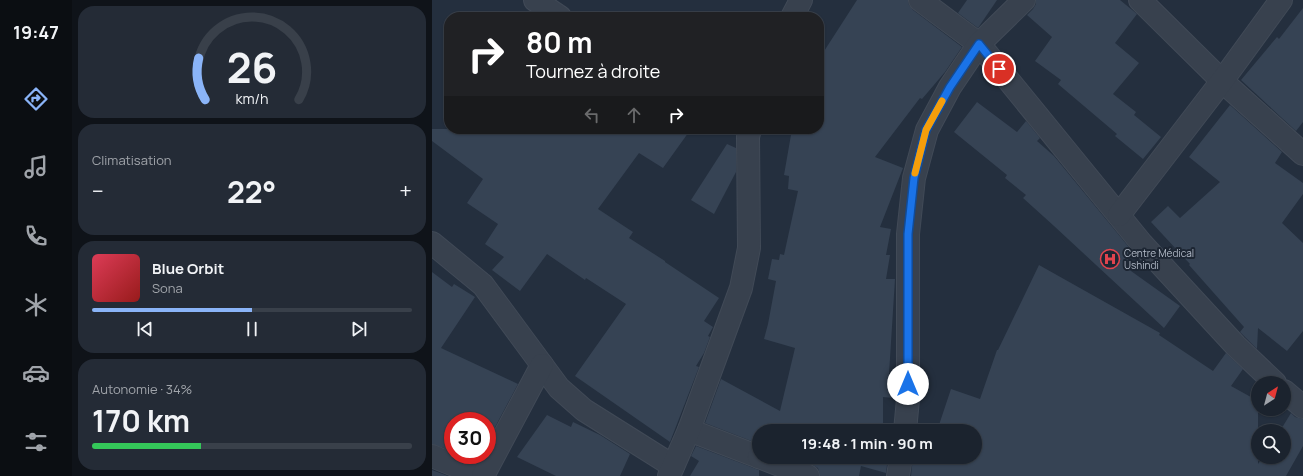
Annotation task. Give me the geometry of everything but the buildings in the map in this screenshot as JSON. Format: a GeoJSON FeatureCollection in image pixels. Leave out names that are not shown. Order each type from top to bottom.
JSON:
{"type":"FeatureCollection","features":[{"type":"Feature","properties":{"kind":"street"},"geometry":{"type":"LineString","coordinates":[[535,0],[562,11]]}},
{"type":"Feature","properties":{"kind":"street"},"geometry":{"type":"LineString","coordinates":[[795,12],[801,0]]}},
{"type":"Feature","properties":{"kind":"street"},"geometry":{"type":"LineString","coordinates":[[920,0],[979,44],[1142,244],[1236,346],[1268,376]]}},
{"type":"Feature","properties":{"kind":"street"},"geometry":{"type":"LineString","coordinates":[[906,424],[908,399],[908,234],[914,178],[926,130],[950,87],[979,44],[1024,0]]}},
{"type":"Feature","properties":{"kind":"street"},"geometry":{"type":"LineString","coordinates":[[1140,0],[1222,81],[1303,154]]}},
{"type":"Feature","properties":{"kind":"street"},"geometry":{"type":"LineString","coordinates":[[1118,216],[1222,81],[1281,0]]}},
{"type":"Feature","properties":{"kind":"street"},"geometry":{"type":"LineString","coordinates":[[432,243],[483,285],[559,388],[584,410],[671,471],[689,430],[741,288],[749,248],[744,134]]}},
{"type":"Feature","properties":{"kind":"street"},"geometry":{"type":"LineString","coordinates":[[432,456],[482,476],[542,365]]}},
{"type":"Feature","properties":{"kind":"street"},"geometry":{"type":"LineString","coordinates":[[1291,397],[1303,407]]}},
{"type":"Feature","properties":{"kind":"street"},"geometry":{"type":"LineString","coordinates":[[689,430],[752,454]]}},
{"type":"Feature","properties":{"kind":"street"},"geometry":{"type":"LineString","coordinates":[[777,464],[808,476]]}},
{"type":"Feature","properties":{"kind":"street"},"geometry":{"type":"LineString","coordinates":[[898,476],[900,464]]}},
{"type":"Feature","properties":{"kind":"slow traffic"},"geometry":{"type":"LineString","coordinates":[[915,173],[926,130],[942,101]]}},
{"type":"Feature","properties":{"kind":"place","name":"Centre Médical Ushindi"},"geometry":{"type":"Point","coordinates":[1110,259]}},
{"type":"Feature","properties":{"kind":"route"},"geometry":{"type":"LineString","coordinates":[[908,384],[908,234],[914,178],[926,130],[950,87],[979,44],[999,69]]}}]}
